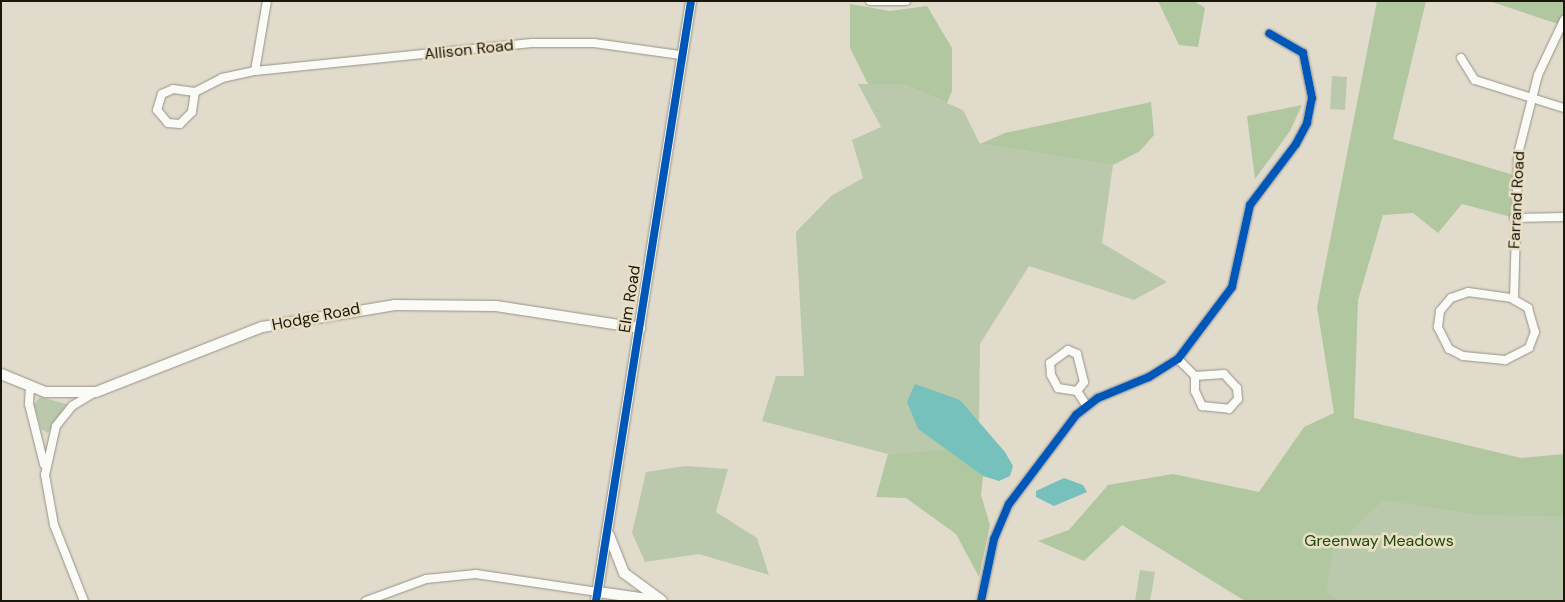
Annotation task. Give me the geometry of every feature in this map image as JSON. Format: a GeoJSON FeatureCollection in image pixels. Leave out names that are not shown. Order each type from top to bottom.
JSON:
{"type":"FeatureCollection","features":[{"type":"Feature","properties":{"kind":"street"},"geometry":{"type":"LineString","coordinates":[[255,71],[267,1]]}},
{"type":"Feature","properties":{"kind":"street","name":"Elm Road"},"geometry":{"type":"LineString","coordinates":[[597,596],[691,1]]}},
{"type":"Feature","properties":{"kind":"street"},"geometry":{"type":"LineString","coordinates":[[870,1],[906,1]]}},
{"type":"Feature","properties":{"kind":"street","name":"Farrand Road"},"geometry":{"type":"LineString","coordinates":[[1514,299],[1514,218],[1518,154],[1530,98],[1564,20]]}},
{"type":"Feature","properties":{"kind":"street"},"geometry":{"type":"LineString","coordinates":[[981,601],[994,539],[1009,504],[1086,405],[1178,359],[1232,287],[1256,192],[1296,144],[1308,123],[1312,98],[1303,53],[1269,33]]}},
{"type":"Feature","properties":{"kind":"street","name":"Allison Road"},"geometry":{"type":"LineString","coordinates":[[195,92],[222,78],[255,71],[564,42],[681,55]]}},
{"type":"Feature","properties":{"kind":"street"},"geometry":{"type":"LineString","coordinates":[[1460,58],[1475,80],[1564,108]]}},
{"type":"Feature","properties":{"kind":"street"},"geometry":{"type":"LineString","coordinates":[[167,91],[195,92],[192,112],[185,121],[174,125],[159,116],[157,105],[167,91]]}},
{"type":"Feature","properties":{"kind":"street"},"geometry":{"type":"LineString","coordinates":[[1514,218],[1564,217]]}},
{"type":"Feature","properties":{"kind":"street"},"geometry":{"type":"LineString","coordinates":[[1468,292],[1514,299],[1528,308],[1535,324],[1533,341],[1522,354],[1505,360],[1462,356],[1443,343],[1438,319],[1450,298],[1468,292]]}},
{"type":"Feature","properties":{"kind":"street","name":"Hodge Road"},"geometry":{"type":"LineString","coordinates":[[3,372],[30,388],[63,395],[96,392],[230,336],[295,318],[361,308],[428,303],[496,306],[640,328]]}},
{"type":"Feature","properties":{"kind":"street"},"geometry":{"type":"LineString","coordinates":[[1077,391],[1084,382],[1077,354],[1068,350],[1050,363],[1051,375],[1058,388],[1077,391],[1086,405]]}},
{"type":"Feature","properties":{"kind":"street"},"geometry":{"type":"LineString","coordinates":[[1178,359],[1195,376],[1195,391],[1202,406],[1229,409],[1238,399],[1237,388],[1224,374],[1195,376]]}},
{"type":"Feature","properties":{"kind":"street"},"geometry":{"type":"LineString","coordinates":[[30,388],[29,404],[46,469],[54,525],[84,601]]}},
{"type":"Feature","properties":{"kind":"street"},"geometry":{"type":"LineString","coordinates":[[46,469],[51,441],[63,416],[96,392]]}},
{"type":"Feature","properties":{"kind":"street"},"geometry":{"type":"LineString","coordinates":[[608,530],[624,573],[662,601]]}},
{"type":"Feature","properties":{"kind":"street"},"geometry":{"type":"LineString","coordinates":[[366,601],[426,579],[476,574],[597,596],[656,601]]}},
{"type":"Feature","properties":{"kind":"green space"},"geometry":{"type":"Polygon","coordinates":[[[1158,1],[1194,1],[1205,8],[1198,47],[1179,45],[1158,1]]]}},
{"type":"Feature","properties":{"kind":"green space"},"geometry":{"type":"Polygon","coordinates":[[[1377,1],[1426,1],[1393,139],[1517,176],[1515,218],[1462,204],[1438,233],[1413,213],[1383,215],[1358,300],[1354,418],[1521,458],[1564,454],[1564,516],[1480,515],[1383,500],[1333,548],[1326,592],[1340,601],[1245,601],[1122,525],[1084,561],[1038,541],[1069,530],[1108,485],[1173,474],[1259,492],[1304,427],[1334,413],[1317,307],[1377,1]]]}},
{"type":"Feature","properties":{"kind":"green space"},"geometry":{"type":"Polygon","coordinates":[[[1489,1],[1564,1],[1564,26],[1489,1]]]}},
{"type":"Feature","properties":{"kind":"green space"},"geometry":{"type":"Polygon","coordinates":[[[850,4],[890,11],[927,6],[952,48],[952,91],[947,103],[902,84],[868,84],[850,48],[850,4]]]}},
{"type":"Feature","properties":{"kind":"green space"},"geometry":{"type":"Polygon","coordinates":[[[1332,76],[1347,77],[1345,110],[1330,109],[1332,76]]]}},
{"type":"Feature","properties":{"kind":"green space"},"geometry":{"type":"Polygon","coordinates":[[[858,84],[902,84],[963,110],[980,144],[1113,165],[1102,243],[1167,282],[1134,300],[1029,266],[980,344],[979,424],[960,400],[918,429],[946,449],[888,454],[762,421],[776,376],[804,376],[796,232],[831,196],[863,178],[852,140],[881,127],[858,84]]]}},
{"type":"Feature","properties":{"kind":"green space"},"geometry":{"type":"Polygon","coordinates":[[[1151,102],[1154,135],[1140,151],[1113,165],[980,144],[1005,133],[1151,102]]]}},
{"type":"Feature","properties":{"kind":"green space"},"geometry":{"type":"Polygon","coordinates":[[[1302,105],[1290,131],[1255,179],[1247,116],[1302,105]]]}},
{"type":"Feature","properties":{"kind":"green space"},"geometry":{"type":"Polygon","coordinates":[[[40,397],[67,404],[48,433],[41,429],[34,404],[40,397]]]}},
{"type":"Feature","properties":{"kind":"green space"},"geometry":{"type":"Polygon","coordinates":[[[946,449],[983,476],[981,495],[990,525],[979,577],[956,534],[906,498],[876,497],[888,454],[946,449]]]}},
{"type":"Feature","properties":{"kind":"green space"},"geometry":{"type":"Polygon","coordinates":[[[685,466],[728,469],[716,512],[757,538],[769,575],[699,554],[645,562],[632,533],[646,472],[685,466]]]}},
{"type":"Feature","properties":{"kind":"green space","name":"Greenway Meadows"},"geometry":{"type":"Polygon","coordinates":[[[1327,466],[1564,466],[1564,601],[1307,601],[1327,466]]]}},
{"type":"Feature","properties":{"kind":"green space"},"geometry":{"type":"Polygon","coordinates":[[[1140,570],[1155,572],[1150,601],[1135,601],[1140,570]]]}},
{"type":"Feature","properties":{"kind":"water"},"geometry":{"type":"Polygon","coordinates":[[[915,384],[960,400],[1005,452],[1013,466],[1010,476],[999,481],[983,476],[918,429],[907,402],[915,384]]]}},
{"type":"Feature","properties":{"kind":"water"},"geometry":{"type":"Polygon","coordinates":[[[1064,478],[1083,485],[1087,492],[1054,506],[1036,497],[1036,491],[1064,478]]]}},
{"type":"Feature","properties":{"kind":"cycle path"},"geometry":{"type":"LineString","coordinates":[[596,601],[691,1]]}},
{"type":"Feature","properties":{"kind":"cycle path"},"geometry":{"type":"LineString","coordinates":[[981,601],[994,539],[1009,504],[1076,415],[1098,398],[1149,377],[1178,359],[1232,287],[1250,205],[1296,144],[1307,123],[1312,98],[1303,53],[1269,33]]}}]}
